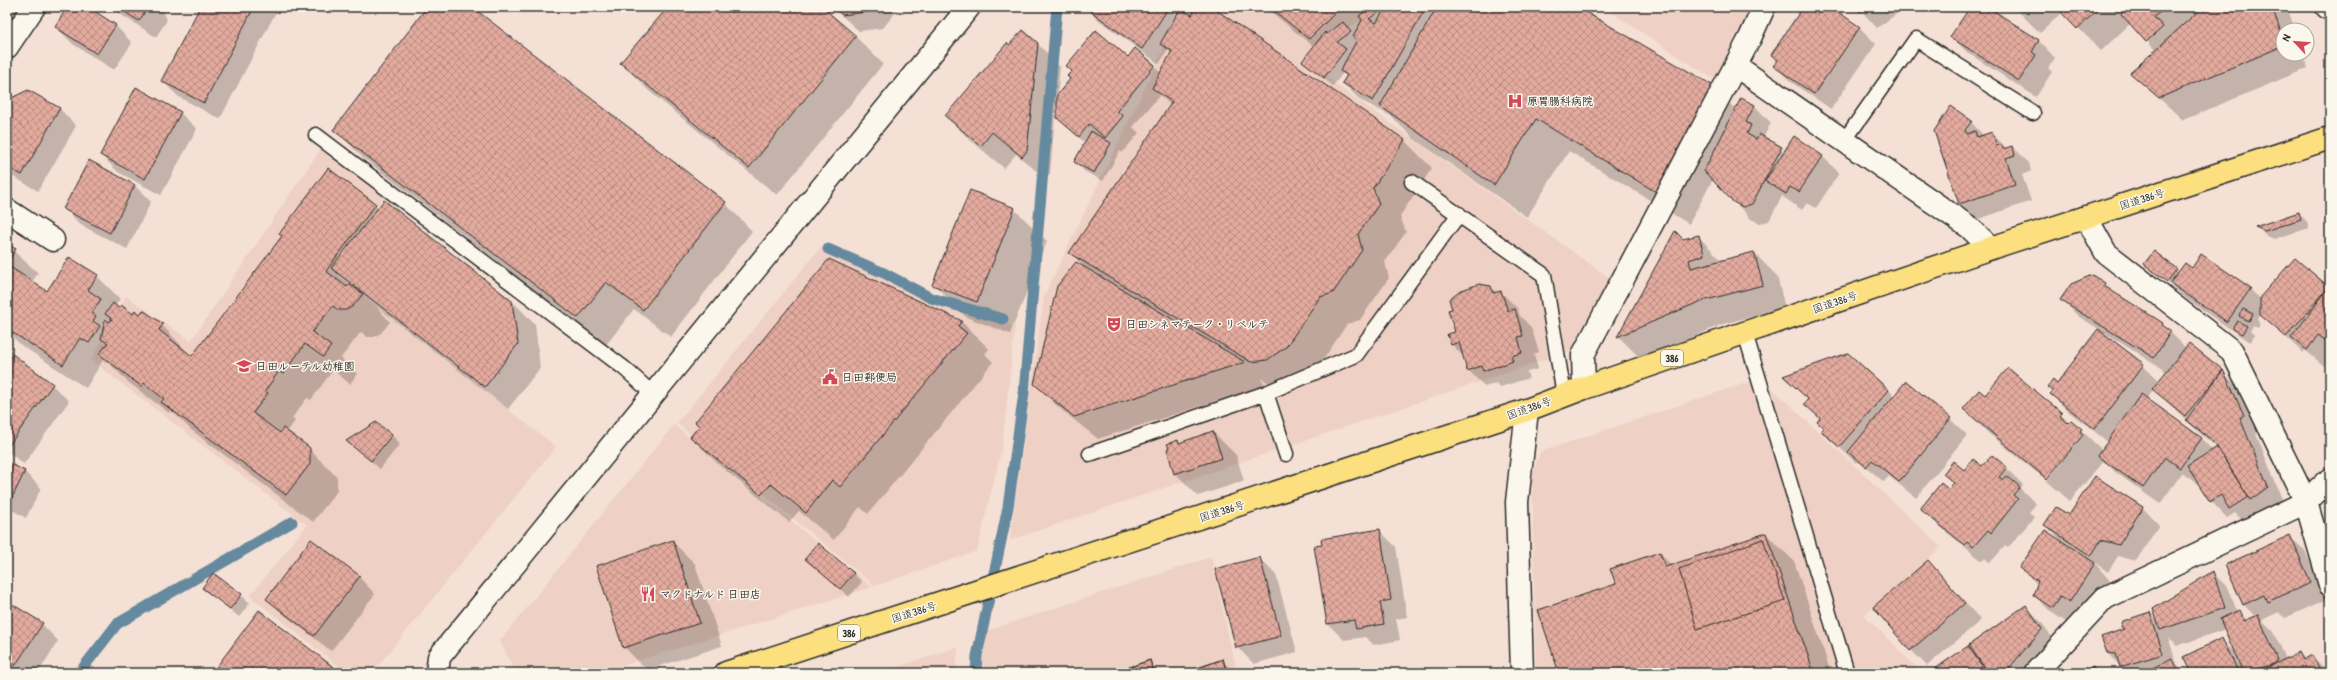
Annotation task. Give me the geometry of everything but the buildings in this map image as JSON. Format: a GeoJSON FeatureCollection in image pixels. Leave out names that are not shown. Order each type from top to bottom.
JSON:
{"type":"FeatureCollection","features":[{"type":"Feature","properties":{"kind":"highway","name":"国道386号"},"geometry":{"type":"LineString","coordinates":[[726,673],[973,594],[1528,410],[1584,388],[1991,248],[2330,138]]}},
{"type":"Feature","properties":{"kind":"street"},"geometry":{"type":"LineString","coordinates":[[7,47],[34,7]]}},
{"type":"Feature","properties":{"kind":"street"},"geometry":{"type":"LineString","coordinates":[[425,673],[438,665],[654,395],[969,7]]}},
{"type":"Feature","properties":{"kind":"street"},"geometry":{"type":"LineString","coordinates":[[1584,388],[1583,355],[1736,66],[1764,7]]}},
{"type":"Feature","properties":{"kind":"street"},"geometry":{"type":"LineString","coordinates":[[1736,66],[1969,227],[1991,248]]}},
{"type":"Feature","properties":{"kind":"street"},"geometry":{"type":"LineString","coordinates":[[7,210],[53,240]]}},
{"type":"Feature","properties":{"kind":"street"},"geometry":{"type":"LineString","coordinates":[[2086,217],[2106,253],[2232,351],[2306,502],[2330,585]]}},
{"type":"Feature","properties":{"kind":"street"},"geometry":{"type":"LineString","coordinates":[[1522,673],[1517,502],[1528,410]]}},
{"type":"Feature","properties":{"kind":"street"},"geometry":{"type":"LineString","coordinates":[[2035,673],[2105,598],[2306,502],[2330,479]]}},
{"type":"Feature","properties":{"kind":"lane"},"geometry":{"type":"LineString","coordinates":[[1844,141],[1916,40],[2033,113]]}},
{"type":"Feature","properties":{"kind":"lane"},"geometry":{"type":"LineString","coordinates":[[316,135],[624,368],[654,395]]}},
{"type":"Feature","properties":{"kind":"lane"},"geometry":{"type":"LineString","coordinates":[[1412,182],[1544,275],[1564,396]]}},
{"type":"Feature","properties":{"kind":"lane"},"geometry":{"type":"LineString","coordinates":[[1090,454],[1266,393],[1356,355],[1459,214]]}},
{"type":"Feature","properties":{"kind":"lane"},"geometry":{"type":"LineString","coordinates":[[1745,333],[1847,673]]}},
{"type":"Feature","properties":{"kind":"lane"},"geometry":{"type":"LineString","coordinates":[[1266,393],[1286,454]]}},
{"type":"Feature","properties":{"kind":"shaded area"},"geometry":{"type":"Polygon","coordinates":[[[1184,7],[1228,7],[1243,18],[1230,7],[1382,7],[1300,59],[1614,281],[1573,350],[1010,540],[1044,296],[1184,7]]]}},
{"type":"Feature","properties":{"kind":"shaded area"},"geometry":{"type":"Polygon","coordinates":[[[1603,7],[1758,7],[1718,82],[1603,7]]]}},
{"type":"Feature","properties":{"kind":"shaded area"},"geometry":{"type":"Polygon","coordinates":[[[320,150],[386,194],[329,269],[556,447],[372,673],[347,673],[250,596],[307,525],[91,360],[126,296],[191,341],[320,150]]]}},
{"type":"Feature","properties":{"kind":"shaded area"},"geometry":{"type":"Polygon","coordinates":[[[821,247],[1015,327],[1002,447],[977,551],[875,586],[677,423],[821,247]]]}},
{"type":"Feature","properties":{"kind":"shaded area"},"geometry":{"type":"Polygon","coordinates":[[[1761,378],[1941,547],[1864,615],[1920,671],[1918,673],[1536,673],[1532,475],[1540,452],[1761,378]]]}},
{"type":"Feature","properties":{"kind":"shaded area"},"geometry":{"type":"Polygon","coordinates":[[[674,425],[872,587],[599,673],[516,673],[500,641],[674,425]]]}},
{"type":"Feature","properties":{"kind":"shaded area"},"geometry":{"type":"Polygon","coordinates":[[[1211,557],[1237,673],[982,673],[986,631],[1211,557]]]}},
{"type":"Feature","properties":{"kind":"shaded area"},"geometry":{"type":"Polygon","coordinates":[[[958,647],[956,673],[879,673],[958,647]]]}},
{"type":"Feature","properties":{"kind":"waterway"},"geometry":{"type":"LineString","coordinates":[[976,673],[977,656],[1008,507],[1024,393],[1057,7]]}},
{"type":"Feature","properties":{"kind":"waterway"},"geometry":{"type":"LineString","coordinates":[[828,249],[884,273],[931,298],[1003,319]]}},
{"type":"Feature","properties":{"kind":"waterway"},"geometry":{"type":"LineString","coordinates":[[79,673],[117,624],[292,522]]}},
{"type":"Feature","properties":{"kind":"place","name":"原胃腸科病院"},"geometry":{"type":"Point","coordinates":[1515,101]}},
{"type":"Feature","properties":{"kind":"place","name":"日田シネマテーク・リベルテ"},"geometry":{"type":"Point","coordinates":[1114,324]}},
{"type":"Feature","properties":{"kind":"place","name":"日田ルーテル幼稚園"},"geometry":{"type":"Point","coordinates":[244,366]}},
{"type":"Feature","properties":{"kind":"place","name":"日田郵便局"},"geometry":{"type":"Point","coordinates":[830,377]}},
{"type":"Feature","properties":{"kind":"place","name":"マクドナルド 日田店"},"geometry":{"type":"Point","coordinates":[648,594]}}]}
